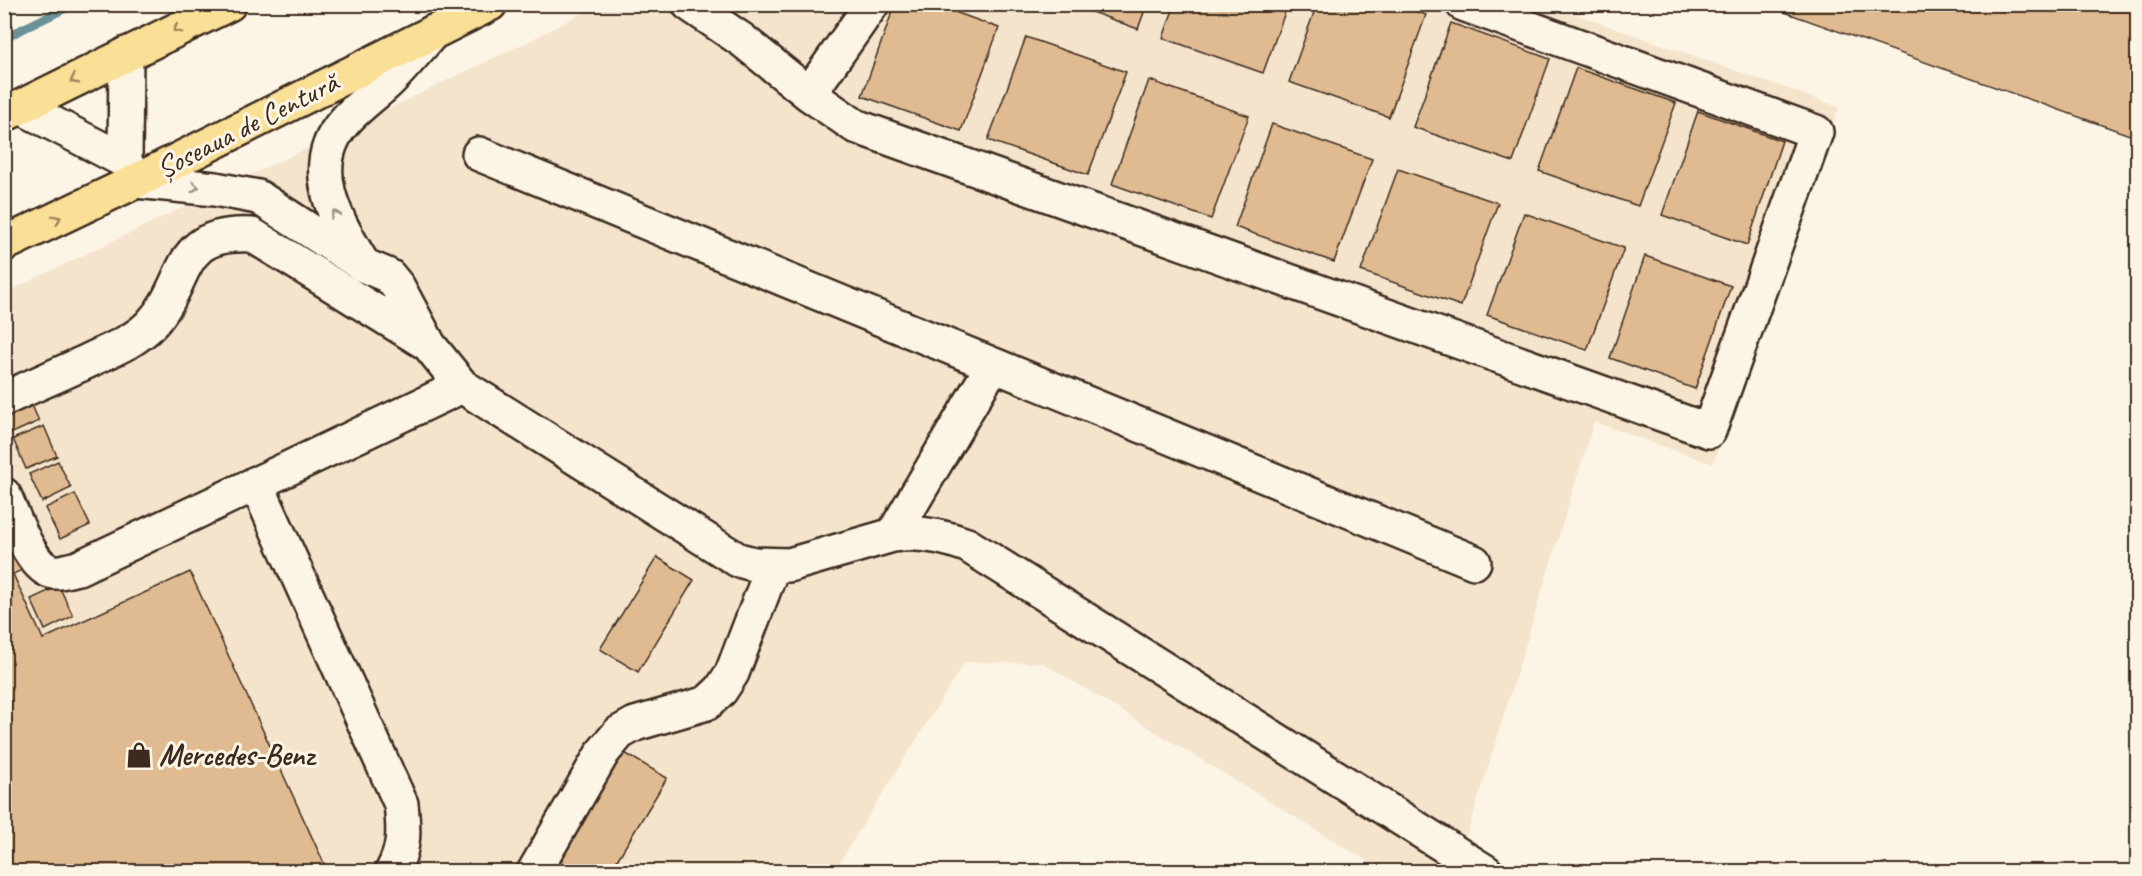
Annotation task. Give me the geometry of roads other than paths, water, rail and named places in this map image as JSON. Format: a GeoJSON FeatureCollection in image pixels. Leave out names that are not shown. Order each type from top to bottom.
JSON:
{"type":"FeatureCollection","features":[{"type":"Feature","properties":{"kind":"main road"},"geometry":{"type":"LineString","coordinates":[[13,111],[229,4]]}},
{"type":"Feature","properties":{"kind":"main road","name":"Șoseaua de Centură"},"geometry":{"type":"LineString","coordinates":[[4,244],[130,171],[490,4]]}},
{"type":"Feature","properties":{"kind":"lane"},"geometry":{"type":"LineString","coordinates":[[689,4],[742,40],[809,94],[855,126],[1708,431],[1816,132],[1463,4]]}},
{"type":"Feature","properties":{"kind":"lane"},"geometry":{"type":"LineString","coordinates":[[727,4],[729,16],[742,40]]}},
{"type":"Feature","properties":{"kind":"lane"},"geometry":{"type":"LineString","coordinates":[[809,94],[872,4]]}},
{"type":"Feature","properties":{"kind":"lane"},"geometry":{"type":"LineString","coordinates":[[363,265],[338,224],[328,195],[326,168],[331,141],[345,121],[390,80],[435,31]]}},
{"type":"Feature","properties":{"kind":"lane"},"geometry":{"type":"LineString","coordinates":[[126,54],[130,171]]}},
{"type":"Feature","properties":{"kind":"lane"},"geometry":{"type":"LineString","coordinates":[[13,111],[130,171],[258,197],[363,265],[389,276],[398,286],[429,345],[462,386],[738,560],[773,566],[789,565],[893,535],[909,533],[928,534],[967,544],[1486,872]]}},
{"type":"Feature","properties":{"kind":"lane"},"geometry":{"type":"LineString","coordinates":[[479,154],[1474,562]]}},
{"type":"Feature","properties":{"kind":"lane"},"geometry":{"type":"LineString","coordinates":[[4,399],[134,339],[162,312],[189,257],[200,246],[217,237],[252,235],[429,345]]}},
{"type":"Feature","properties":{"kind":"lane"},"geometry":{"type":"LineString","coordinates":[[893,535],[993,364]]}},
{"type":"Feature","properties":{"kind":"lane"},"geometry":{"type":"LineString","coordinates":[[4,495],[33,558],[42,567],[54,572],[78,568],[462,386]]}},
{"type":"Feature","properties":{"kind":"lane"},"geometry":{"type":"LineString","coordinates":[[256,483],[401,804],[404,833],[400,857],[392,872]]}},
{"type":"Feature","properties":{"kind":"lane"},"geometry":{"type":"LineString","coordinates":[[534,872],[603,752],[619,733],[635,724],[707,703],[721,690],[732,673],[773,566]]}},
{"type":"Feature","properties":{"kind":"waterway"},"geometry":{"type":"LineString","coordinates":[[4,38],[74,4]]}},
{"type":"Feature","properties":{"kind":"place","name":"Mercedes-Benz"},"geometry":{"type":"Point","coordinates":[139,755]}}]}
